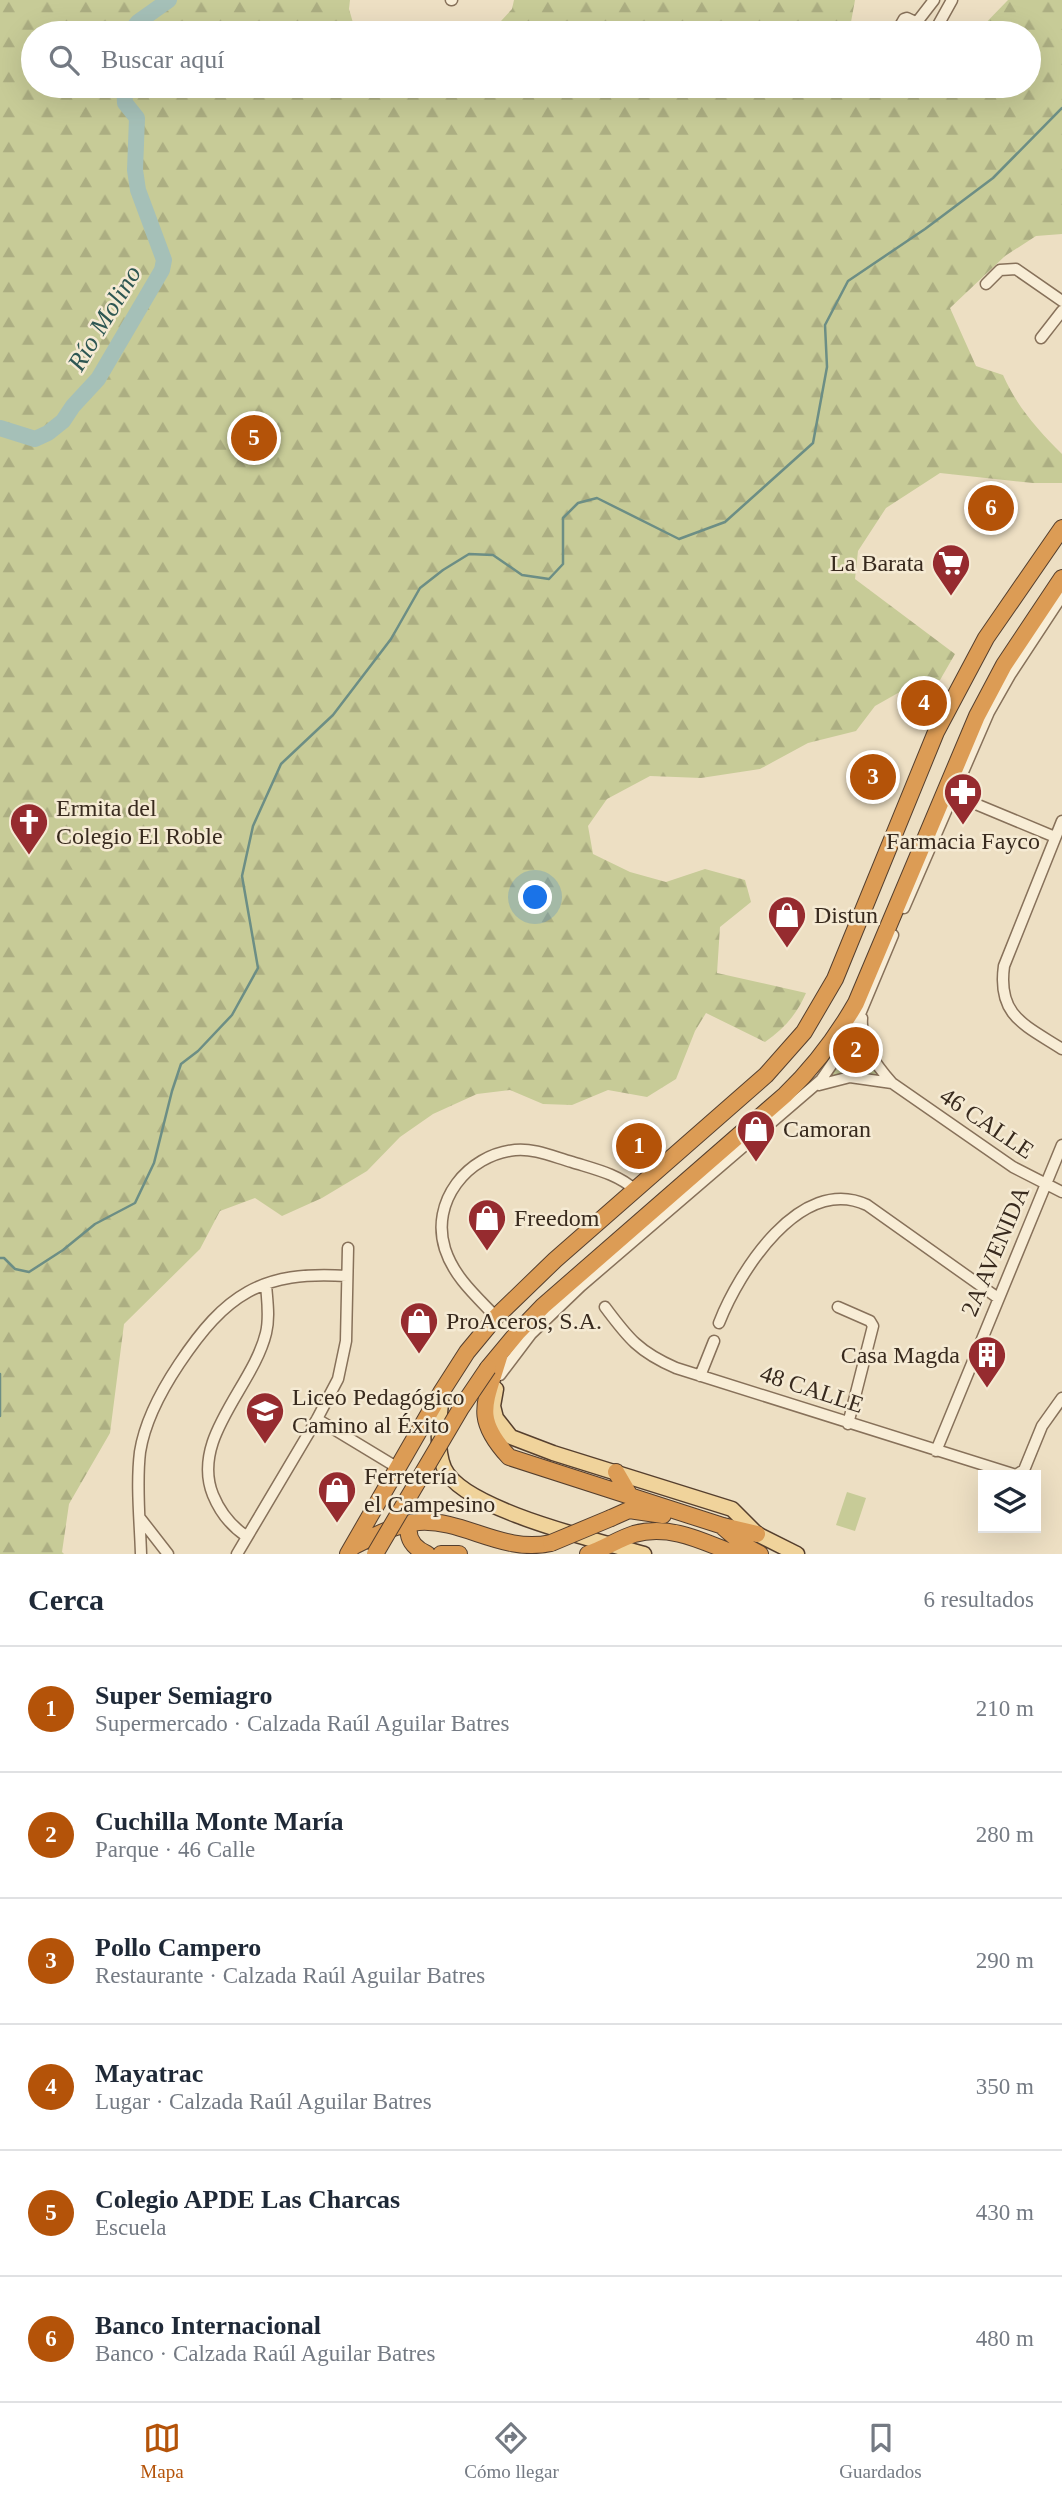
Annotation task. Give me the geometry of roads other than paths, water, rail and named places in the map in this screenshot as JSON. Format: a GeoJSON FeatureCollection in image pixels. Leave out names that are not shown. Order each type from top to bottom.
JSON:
{"type":"FeatureCollection","features":[{"type":"Feature","properties":{"kind":"highway"},"geometry":{"type":"LineString","coordinates":[[351,1550],[442,1391],[467,1352],[496,1317],[555,1260],[766,1075],[812,1020],[835,979],[936,733],[986,638],[1062,528]]}},
{"type":"Feature","properties":{"kind":"highway"},"geometry":{"type":"LineString","coordinates":[[757,1534],[723,1526],[509,1457],[492,1437],[485,1423],[499,1355],[518,1332],[571,1280],[785,1095],[811,1070],[838,1035],[856,1003],[977,716],[1004,665],[1062,578]]}},
{"type":"Feature","properties":{"kind":"highway"},"geometry":{"type":"LineString","coordinates":[[1034,620],[1062,593]]}},
{"type":"Feature","properties":{"kind":"highway"},"geometry":{"type":"LineString","coordinates":[[785,1095],[811,1090]]}},
{"type":"Feature","properties":{"kind":"highway"},"geometry":{"type":"LineString","coordinates":[[375,1554],[461,1408],[493,1382],[499,1355]]}},
{"type":"Feature","properties":{"kind":"highway"},"geometry":{"type":"LineString","coordinates":[[616,1472],[630,1496]]}},
{"type":"Feature","properties":{"kind":"highway"},"geometry":{"type":"LineString","coordinates":[[351,1550],[388,1530],[410,1523],[443,1525],[522,1545],[551,1543],[629,1510],[661,1515],[685,1513]]}},
{"type":"Feature","properties":{"kind":"highway"},"geometry":{"type":"LineString","coordinates":[[410,1523],[408,1532],[411,1541],[427,1554]]}},
{"type":"Feature","properties":{"kind":"highway"},"geometry":{"type":"LineString","coordinates":[[723,1526],[740,1550]]}},
{"type":"Feature","properties":{"kind":"highway"},"geometry":{"type":"LineString","coordinates":[[588,1554],[647,1531],[670,1530],[760,1554]]}},
{"type":"Feature","properties":{"kind":"highway"},"geometry":{"type":"LineString","coordinates":[[441,1554],[460,1554]]}},
{"type":"Feature","properties":{"kind":"main road"},"geometry":{"type":"LineString","coordinates":[[493,1382],[496,1418],[512,1437],[553,1453],[732,1509],[757,1534],[797,1554]]}},
{"type":"Feature","properties":{"kind":"main road"},"geometry":{"type":"LineString","coordinates":[[442,1391],[439,1424],[442,1457],[445,1469],[454,1481],[503,1510],[556,1529],[615,1543],[644,1554]]}},
{"type":"Feature","properties":{"kind":"street"},"geometry":{"type":"LineString","coordinates":[[918,21],[934,0]]}},
{"type":"Feature","properties":{"kind":"street"},"geometry":{"type":"LineString","coordinates":[[940,21],[952,0]]}},
{"type":"Feature","properties":{"kind":"street"},"geometry":{"type":"LineString","coordinates":[[986,284],[1000,270],[1016,269],[1062,302]]}},
{"type":"Feature","properties":{"kind":"street"},"geometry":{"type":"LineString","coordinates":[[1041,338],[1062,311]]}},
{"type":"Feature","properties":{"kind":"street"},"geometry":{"type":"LineString","coordinates":[[493,1382],[531,1334],[581,1286],[811,1090],[843,1051],[993,704],[1062,593]]}},
{"type":"Feature","properties":{"kind":"street"},"geometry":{"type":"LineString","coordinates":[[954,795],[1055,837]]}},
{"type":"Feature","properties":{"kind":"street"},"geometry":{"type":"LineString","coordinates":[[1062,821],[1004,966],[1002,992],[1006,1003],[1020,1022],[1062,1049]]}},
{"type":"Feature","properties":{"kind":"street","name":"46 CALLE"},"geometry":{"type":"LineString","coordinates":[[863,1008],[862,1027],[866,1045],[892,1083],[1013,1167],[1062,1192]]}},
{"type":"Feature","properties":{"kind":"street","name":"46 CALLE"},"geometry":{"type":"LineString","coordinates":[[811,1090],[837,1079],[850,1077],[892,1083]]}},
{"type":"Feature","properties":{"kind":"street","name":"2A AVENIDA"},"geometry":{"type":"LineString","coordinates":[[936,1451],[1062,1144]]}},
{"type":"Feature","properties":{"kind":"street"},"geometry":{"type":"LineString","coordinates":[[496,1317],[463,1282],[444,1247],[442,1218],[445,1203],[465,1173],[491,1157],[513,1150],[523,1150],[592,1168],[625,1181],[635,1190]]}},
{"type":"Feature","properties":{"kind":"street"},"geometry":{"type":"LineString","coordinates":[[719,1323],[735,1286],[766,1243],[810,1206],[835,1198],[867,1205],[998,1298]]}},
{"type":"Feature","properties":{"kind":"street"},"geometry":{"type":"LineString","coordinates":[[237,1554],[332,1391],[345,1354],[348,1248]]}},
{"type":"Feature","properties":{"kind":"street"},"geometry":{"type":"LineString","coordinates":[[141,1554],[140,1454],[144,1433],[158,1398],[190,1348],[219,1312],[246,1292],[266,1284],[311,1275],[347,1276]]}},
{"type":"Feature","properties":{"kind":"street"},"geometry":{"type":"LineString","coordinates":[[246,1536],[238,1531],[220,1510],[208,1484],[206,1467],[213,1439],[254,1366],[266,1334],[266,1284]]}},
{"type":"Feature","properties":{"kind":"street","name":"48 CALLE"},"geometry":{"type":"LineString","coordinates":[[605,1307],[629,1339],[659,1360],[848,1424],[1016,1475],[1024,1470],[1042,1426],[1062,1398]]}},
{"type":"Feature","properties":{"kind":"street"},"geometry":{"type":"LineString","coordinates":[[838,1307],[870,1321],[873,1326],[848,1424]]}},
{"type":"Feature","properties":{"kind":"street"},"geometry":{"type":"LineString","coordinates":[[700,1376],[714,1341]]}},
{"type":"Feature","properties":{"kind":"street"},"geometry":{"type":"LineString","coordinates":[[317,1419],[398,1468]]}},
{"type":"Feature","properties":{"kind":"street"},"geometry":{"type":"LineString","coordinates":[[140,1518],[168,1554]]}},
{"type":"Feature","properties":{"kind":"waterway","name":"Río Molino"},"geometry":{"type":"LineString","coordinates":[[139,21],[169,0]]}},
{"type":"Feature","properties":{"kind":"waterway","name":"Río Molino"},"geometry":{"type":"LineString","coordinates":[[0,428],[35,439],[63,421],[98,379],[162,270],[164,260],[138,190],[135,170],[137,118],[125,103],[125,98]]}},
{"type":"Feature","properties":{"kind":"waterway"},"geometry":{"type":"LineString","coordinates":[[0,1258],[4,1258],[15,1269],[29,1272],[63,1250],[95,1224],[135,1203],[154,1163],[181,1064],[198,1051],[232,1015],[258,968],[242,876],[253,826],[281,764],[333,715],[391,639],[420,588],[469,554],[493,555],[522,575],[549,579],[563,564],[563,518],[578,503],[597,498],[679,539],[725,522],[813,443],[827,367],[825,325],[848,281],[925,229],[993,178],[1062,108]]}},
{"type":"Feature","properties":{"kind":"waterway"},"geometry":{"type":"LineString","coordinates":[[0,1374],[0,1416]]}},
{"type":"Feature","properties":{"kind":"place","name":"Colegio APDE Las Charcas"},"geometry":{"type":"Point","coordinates":[254,438]}},
{"type":"Feature","properties":{"kind":"place","name":"Banco Internacional"},"geometry":{"type":"Point","coordinates":[991,508]}},
{"type":"Feature","properties":{"kind":"place","name":"La Barata"},"geometry":{"type":"Point","coordinates":[951,597]}},
{"type":"Feature","properties":{"kind":"place","name":"Mayatrac"},"geometry":{"type":"Point","coordinates":[924,703]}},
{"type":"Feature","properties":{"kind":"place","name":"Pollo Campero"},"geometry":{"type":"Point","coordinates":[873,777]}},
{"type":"Feature","properties":{"kind":"place","name":"Farmacia Fayco"},"geometry":{"type":"Point","coordinates":[963,826]}},
{"type":"Feature","properties":{"kind":"place","name":"Ermita del Colegio El Roble"},"geometry":{"type":"Point","coordinates":[29,856]}},
{"type":"Feature","properties":{"kind":"place","name":"Distun"},"geometry":{"type":"Point","coordinates":[787,949]}},
{"type":"Feature","properties":{"kind":"place","name":"Cuchilla Monte María"},"geometry":{"type":"Point","coordinates":[856,1050]}},
{"type":"Feature","properties":{"kind":"place","name":"Super Semiagro"},"geometry":{"type":"Point","coordinates":[639,1146]}},
{"type":"Feature","properties":{"kind":"place","name":"Camoran"},"geometry":{"type":"Point","coordinates":[756,1163]}},
{"type":"Feature","properties":{"kind":"place","name":"Freedom"},"geometry":{"type":"Point","coordinates":[487,1252]}},
{"type":"Feature","properties":{"kind":"place","name":"ProAceros, S.A."},"geometry":{"type":"Point","coordinates":[419,1355]}},
{"type":"Feature","properties":{"kind":"place","name":"Casa Magda"},"geometry":{"type":"Point","coordinates":[987,1389]}},
{"type":"Feature","properties":{"kind":"place","name":"Liceo Pedagógico Camino al Éxito"},"geometry":{"type":"Point","coordinates":[265,1445]}},
{"type":"Feature","properties":{"kind":"place","name":"Ferretería el Campesino"},"geometry":{"type":"Point","coordinates":[337,1524]}}]}
